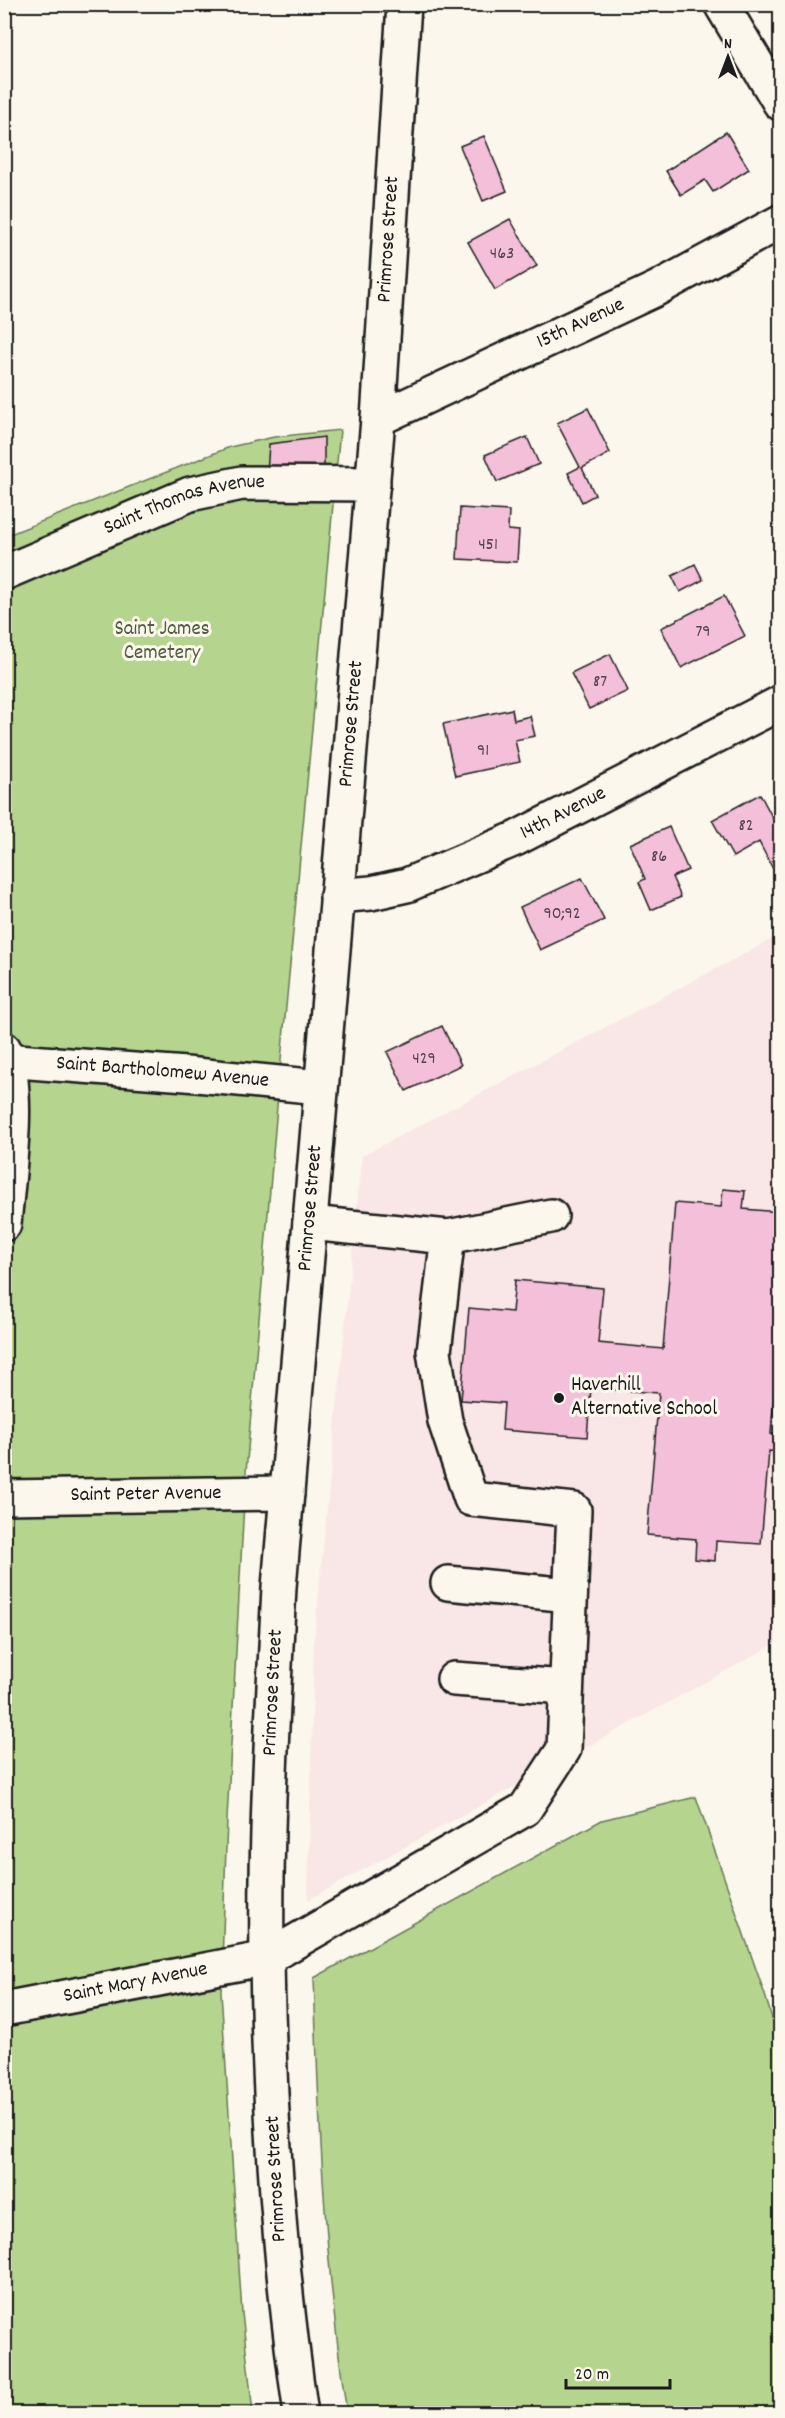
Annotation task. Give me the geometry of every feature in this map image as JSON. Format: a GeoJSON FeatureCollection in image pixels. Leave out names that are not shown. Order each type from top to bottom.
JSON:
{"type":"FeatureCollection","features":[{"type":"Feature","properties":{"kind":"main road","name":"Primrose Street"},"geometry":{"type":"LineString","coordinates":[[301,2414],[289,2332],[280,2240],[267,1958],[273,1706],[279,1587],[373,484],[404,4]]}},
{"type":"Feature","properties":{"kind":"main road"},"geometry":{"type":"LineString","coordinates":[[721,4],[780,103]]}},
{"type":"Feature","properties":{"kind":"main road","name":"15th Avenue"},"geometry":{"type":"LineString","coordinates":[[378,419],[656,289],[780,222]]}},
{"type":"Feature","properties":{"kind":"main road","name":"Saint Thomas Avenue"},"geometry":{"type":"LineString","coordinates":[[4,573],[190,494],[243,483],[373,484]]}},
{"type":"Feature","properties":{"kind":"main road","name":"14th Avenue"},"geometry":{"type":"LineString","coordinates":[[337,896],[371,893],[407,885],[515,839],[780,703]]}},
{"type":"Feature","properties":{"kind":"main road"},"geometry":{"type":"LineString","coordinates":[[4,1224],[13,1103],[6,1057]]}},
{"type":"Feature","properties":{"kind":"main road","name":"Saint Bartholomew Avenue"},"geometry":{"type":"LineString","coordinates":[[6,1057],[320,1087]]}},
{"type":"Feature","properties":{"kind":"main road"},"geometry":{"type":"LineString","coordinates":[[310,1223],[448,1237],[551,1216]]}},
{"type":"Feature","properties":{"kind":"main road","name":"Saint Mary Avenue"},"geometry":{"type":"LineString","coordinates":[[4,2009],[267,1958],[525,1809],[564,1749],[574,1510],[471,1499],[445,1420],[434,1351],[448,1237]]}},
{"type":"Feature","properties":{"kind":"main road","name":"Saint Peter Avenue"},"geometry":{"type":"LineString","coordinates":[[4,1497],[288,1493]]}},
{"type":"Feature","properties":{"kind":"main road"},"geometry":{"type":"LineString","coordinates":[[448,1583],[570,1595]]}},
{"type":"Feature","properties":{"kind":"main road"},"geometry":{"type":"LineString","coordinates":[[454,1679],[566,1687]]}},
{"type":"Feature","properties":{"kind":"shaded area","name":"Haverhill Alternative School"},"geometry":{"type":"Polygon","coordinates":[[[780,935],[780,1641],[308,1900],[314,1640],[362,1156],[780,935]]]}},
{"type":"Feature","properties":{"kind":"green space","name":"Saint James Cemetery"},"geometry":{"type":"Polygon","coordinates":[[[340,430],[280,1071],[245,1484],[227,1819],[221,1992],[242,2313],[253,2413],[5,2414],[5,536],[230,447],[274,437],[340,430]]]}},
{"type":"Feature","properties":{"kind":"green space"},"geometry":{"type":"Polygon","coordinates":[[[696,1797],[765,1995],[780,2045],[780,2413],[347,2413],[328,2251],[314,1978],[602,1820],[696,1797]]]}},
{"type":"Feature","properties":{"kind":"building"},"geometry":{"type":"Polygon","coordinates":[[[726,132],[749,169],[713,192],[705,180],[681,195],[666,171],[726,132]]]}},
{"type":"Feature","properties":{"kind":"building"},"geometry":{"type":"Polygon","coordinates":[[[484,136],[507,191],[483,201],[460,146],[484,136]]]}},
{"type":"Feature","properties":{"kind":"building"},"geometry":{"type":"Polygon","coordinates":[[[510,219],[537,266],[495,290],[468,242],[510,219]]]}},
{"type":"Feature","properties":{"kind":"building"},"geometry":{"type":"Polygon","coordinates":[[[588,408],[610,453],[582,468],[595,495],[582,502],[568,473],[580,467],[557,423],[588,408]]]}},
{"type":"Feature","properties":{"kind":"building"},"geometry":{"type":"Polygon","coordinates":[[[324,437],[324,466],[267,474],[269,444],[324,437]]]}},
{"type":"Feature","properties":{"kind":"building"},"geometry":{"type":"Polygon","coordinates":[[[527,437],[539,464],[497,482],[485,455],[527,437]]]}},
{"type":"Feature","properties":{"kind":"building"},"geometry":{"type":"Polygon","coordinates":[[[460,508],[509,511],[508,530],[519,531],[517,562],[457,559],[460,508]]]}},
{"type":"Feature","properties":{"kind":"building"},"geometry":{"type":"Polygon","coordinates":[[[695,564],[703,580],[680,592],[672,576],[695,564]]]}},
{"type":"Feature","properties":{"kind":"building"},"geometry":{"type":"Polygon","coordinates":[[[724,596],[745,636],[681,668],[661,628],[724,596]]]}},
{"type":"Feature","properties":{"kind":"building"},"geometry":{"type":"Polygon","coordinates":[[[610,654],[628,691],[589,709],[571,673],[610,654]]]}},
{"type":"Feature","properties":{"kind":"building"},"geometry":{"type":"Polygon","coordinates":[[[512,709],[514,720],[530,716],[535,736],[515,740],[520,762],[455,776],[443,724],[512,709]]]}},
{"type":"Feature","properties":{"kind":"building"},"geometry":{"type":"Polygon","coordinates":[[[760,794],[780,832],[780,865],[773,869],[759,842],[733,857],[712,820],[760,794]]]}},
{"type":"Feature","properties":{"kind":"building"},"geometry":{"type":"Polygon","coordinates":[[[669,827],[688,870],[672,877],[681,897],[651,910],[639,882],[645,879],[630,844],[669,827]]]}},
{"type":"Feature","properties":{"kind":"building"},"geometry":{"type":"Polygon","coordinates":[[[582,878],[604,920],[540,950],[520,907],[582,878]]]}},
{"type":"Feature","properties":{"kind":"building"},"geometry":{"type":"Polygon","coordinates":[[[442,1026],[461,1065],[406,1091],[387,1052],[442,1026]]]}},
{"type":"Feature","properties":{"kind":"building"},"geometry":{"type":"Polygon","coordinates":[[[723,1189],[745,1191],[743,1209],[780,1212],[780,1319],[771,1434],[780,1435],[780,1452],[769,1451],[761,1544],[716,1541],[715,1561],[695,1559],[696,1539],[647,1535],[659,1393],[591,1388],[587,1437],[502,1430],[504,1403],[461,1400],[469,1308],[512,1312],[515,1280],[603,1288],[598,1343],[663,1349],[675,1203],[721,1207],[723,1189]]]}},
{"type":"Feature","properties":{"kind":"place","name":"Haverhill Alternative School"},"geometry":{"type":"Point","coordinates":[559,1398]}}]}
